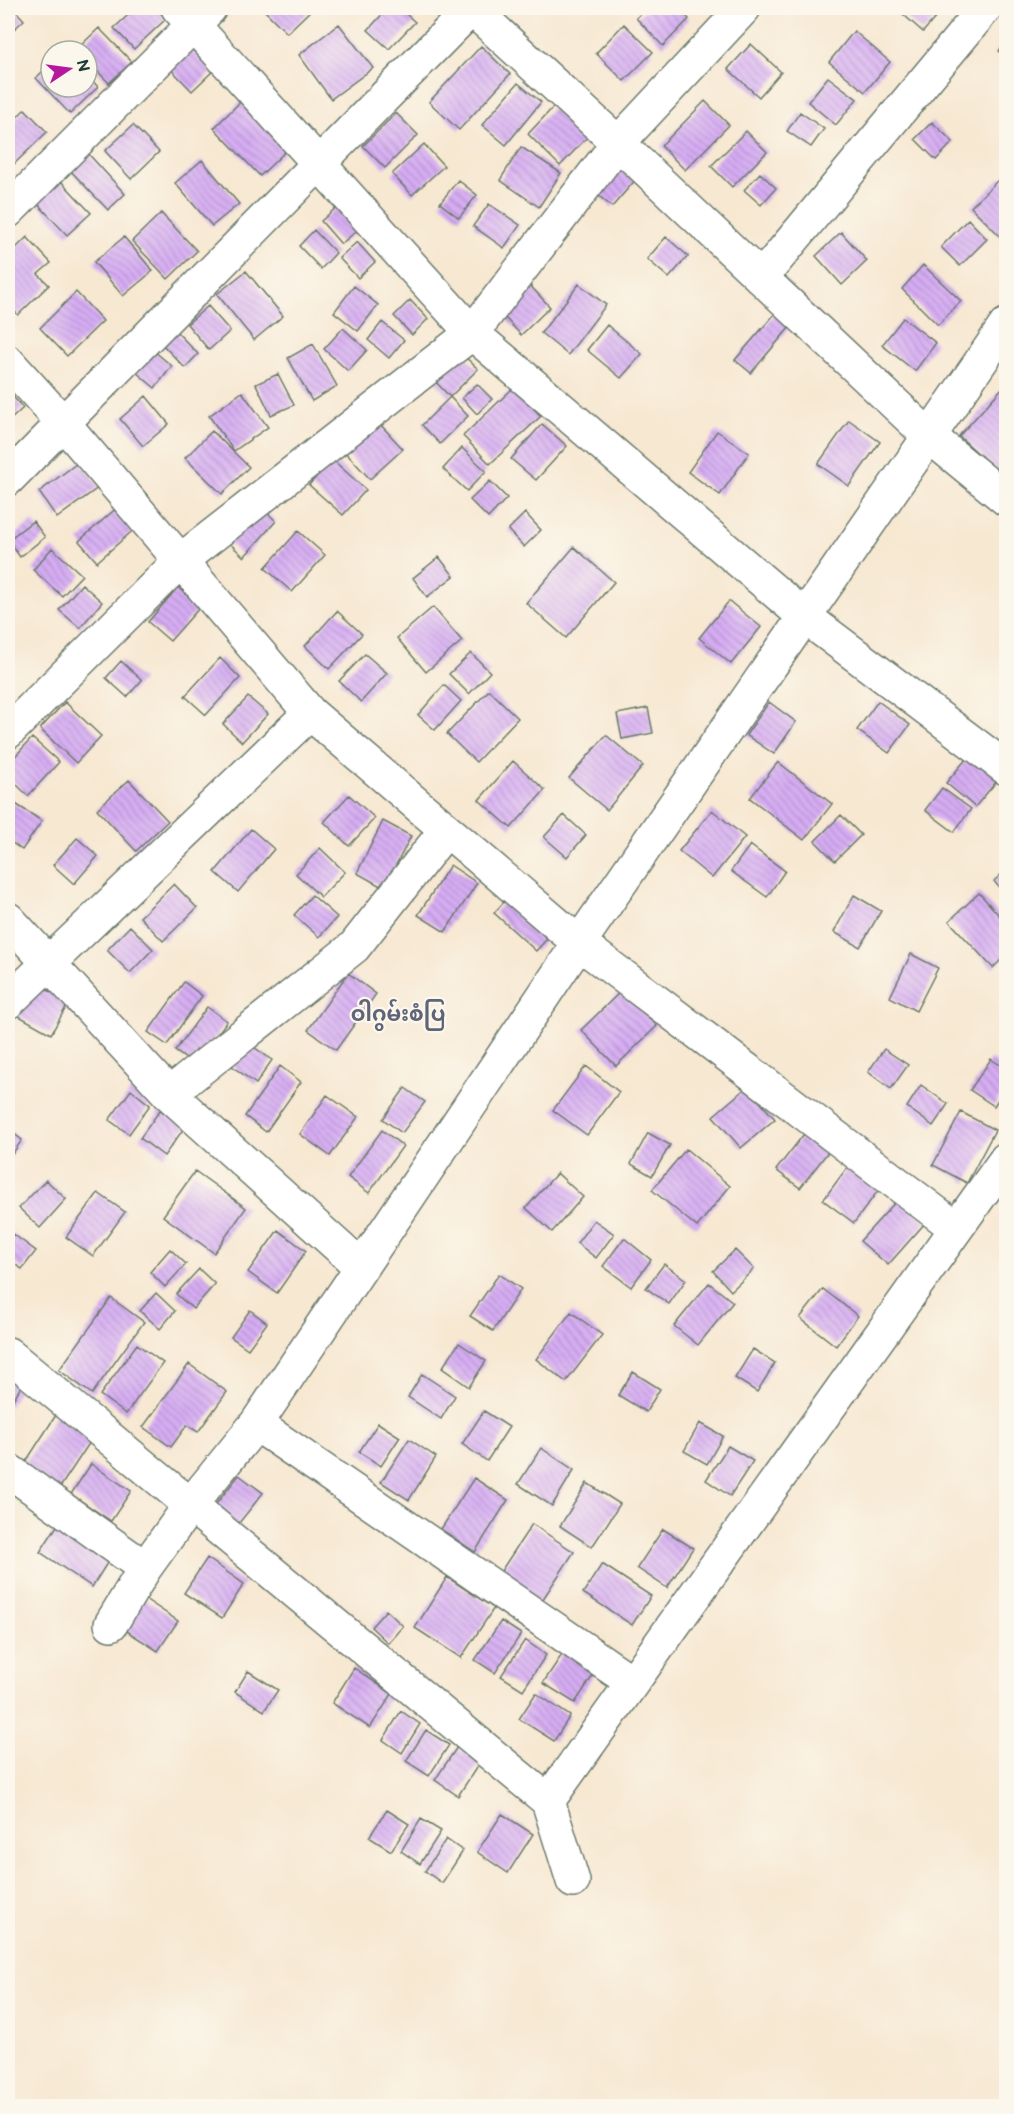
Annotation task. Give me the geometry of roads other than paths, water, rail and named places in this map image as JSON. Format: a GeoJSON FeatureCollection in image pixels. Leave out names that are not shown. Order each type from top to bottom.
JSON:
{"type":"FeatureCollection","features":[{"type":"Feature","properties":{"kind":"street"},"geometry":{"type":"LineString","coordinates":[[8,479],[472,8],[928,435],[1006,499]]}},
{"type":"Feature","properties":{"kind":"street"},"geometry":{"type":"LineString","coordinates":[[8,732],[180,561],[472,333],[618,143],[744,8]]}},
{"type":"Feature","properties":{"kind":"street"},"geometry":{"type":"LineString","coordinates":[[761,278],[985,8]]}},
{"type":"Feature","properties":{"kind":"street"},"geometry":{"type":"LineString","coordinates":[[8,211],[194,13],[319,163],[472,333],[805,617],[1006,768]]}},
{"type":"Feature","properties":{"kind":"street"},"geometry":{"type":"LineString","coordinates":[[111,1624],[145,1568],[191,1504],[256,1424],[579,943],[1006,325]]}},
{"type":"Feature","properties":{"kind":"street"},"geometry":{"type":"LineString","coordinates":[[8,362],[64,424],[310,713],[579,943],[956,1228]]}},
{"type":"Feature","properties":{"kind":"street"},"geometry":{"type":"LineString","coordinates":[[8,1002],[310,713]]}},
{"type":"Feature","properties":{"kind":"street"},"geometry":{"type":"LineString","coordinates":[[169,1094],[354,947],[446,830]]}},
{"type":"Feature","properties":{"kind":"street"},"geometry":{"type":"LineString","coordinates":[[8,919],[169,1094],[361,1267]]}},
{"type":"Feature","properties":{"kind":"street"},"geometry":{"type":"LineString","coordinates":[[548,1801],[1006,1160]]}},
{"type":"Feature","properties":{"kind":"street"},"geometry":{"type":"LineString","coordinates":[[8,1354],[548,1801],[573,1881]]}},
{"type":"Feature","properties":{"kind":"street"},"geometry":{"type":"LineString","coordinates":[[256,1424],[632,1682]]}},
{"type":"Feature","properties":{"kind":"street"},"geometry":{"type":"LineString","coordinates":[[8,1470],[145,1568]]}},
{"type":"Feature","properties":{"kind":"district","name":"ဝါဂွမ်းစံပြ"},"geometry":{"type":"Point","coordinates":[398,1014]}}]}
